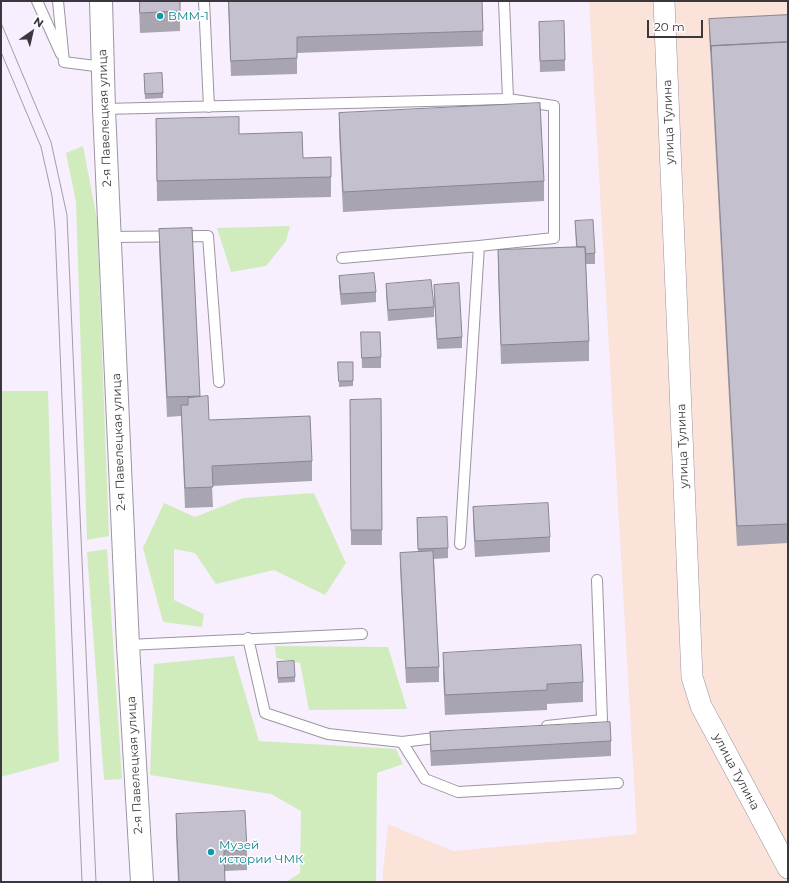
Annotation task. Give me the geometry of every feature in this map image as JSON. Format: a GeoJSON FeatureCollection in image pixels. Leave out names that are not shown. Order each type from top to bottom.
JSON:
{"type":"FeatureCollection","features":[{"type":"Feature","properties":{"kind":"main road","name":"2-я Павелецкая улица"},"geometry":{"type":"LineString","coordinates":[[102,1],[104,109],[128,645],[142,882]]}},
{"type":"Feature","properties":{"kind":"street","name":"улица Тулина"},"geometry":{"type":"LineString","coordinates":[[664,1],[692,677],[701,706],[788,868]]}},
{"type":"Feature","properties":{"kind":"lane"},"geometry":{"type":"LineString","coordinates":[[37,1],[64,62]]}},
{"type":"Feature","properties":{"kind":"lane"},"geometry":{"type":"LineString","coordinates":[[58,1],[64,62]]}},
{"type":"Feature","properties":{"kind":"lane"},"geometry":{"type":"LineString","coordinates":[[204,1],[209,107]]}},
{"type":"Feature","properties":{"kind":"lane"},"geometry":{"type":"LineString","coordinates":[[504,1],[508,99]]}},
{"type":"Feature","properties":{"kind":"lane"},"geometry":{"type":"LineString","coordinates":[[64,62],[103,67]]}},
{"type":"Feature","properties":{"kind":"lane"},"geometry":{"type":"LineString","coordinates":[[104,109],[508,99],[554,106],[554,238],[342,258]]}},
{"type":"Feature","properties":{"kind":"lane"},"geometry":{"type":"LineString","coordinates":[[110,237],[208,236],[219,382]]}},
{"type":"Feature","properties":{"kind":"lane"},"geometry":{"type":"LineString","coordinates":[[460,544],[479,246]]}},
{"type":"Feature","properties":{"kind":"lane"},"geometry":{"type":"LineString","coordinates":[[540,727],[602,720],[597,580]]}},
{"type":"Feature","properties":{"kind":"lane"},"geometry":{"type":"LineString","coordinates":[[128,645],[248,638],[362,634]]}},
{"type":"Feature","properties":{"kind":"lane"},"geometry":{"type":"LineString","coordinates":[[248,638],[265,713],[328,734],[402,742],[456,736]]}},
{"type":"Feature","properties":{"kind":"lane"},"geometry":{"type":"LineString","coordinates":[[402,742],[425,779],[458,792],[618,784]]}},
{"type":"Feature","properties":{"kind":"shaded area"},"geometry":{"type":"Polygon","coordinates":[[[589,1],[788,1],[788,882],[382,882],[388,824],[453,851],[637,834],[589,1]]]}},
{"type":"Feature","properties":{"kind":"green space"},"geometry":{"type":"Polygon","coordinates":[[[83,146],[97,219],[109,536],[87,540],[76,202],[66,153],[83,146]]]}},
{"type":"Feature","properties":{"kind":"green space"},"geometry":{"type":"Polygon","coordinates":[[[290,226],[286,241],[266,266],[231,272],[217,228],[290,226]]]}},
{"type":"Feature","properties":{"kind":"green space"},"geometry":{"type":"Polygon","coordinates":[[[1,391],[48,391],[59,761],[1,777],[1,391]]]}},
{"type":"Feature","properties":{"kind":"green space"},"geometry":{"type":"Polygon","coordinates":[[[314,493],[346,563],[325,595],[274,570],[216,584],[195,553],[174,549],[174,600],[204,614],[202,627],[163,622],[143,548],[164,503],[195,517],[243,498],[314,493]]]}},
{"type":"Feature","properties":{"kind":"green space"},"geometry":{"type":"Polygon","coordinates":[[[107,549],[122,779],[104,780],[87,552],[107,549]]]}},
{"type":"Feature","properties":{"kind":"green space"},"geometry":{"type":"Polygon","coordinates":[[[275,646],[388,647],[407,709],[309,710],[300,663],[276,658],[275,646]]]}},
{"type":"Feature","properties":{"kind":"green space"},"geometry":{"type":"Polygon","coordinates":[[[234,656],[259,741],[396,749],[403,764],[377,773],[376,882],[286,882],[300,873],[301,811],[271,794],[150,775],[154,664],[234,656]]]}},
{"type":"Feature","properties":{"kind":"building"},"geometry":{"type":"Polygon","coordinates":[[[140,1],[180,1],[180,11],[140,13],[140,1]]]}},
{"type":"Feature","properties":{"kind":"building"},"geometry":{"type":"Polygon","coordinates":[[[229,1],[482,1],[483,31],[297,37],[297,58],[231,61],[229,1]]]}},
{"type":"Feature","properties":{"kind":"building"},"geometry":{"type":"Polygon","coordinates":[[[788,15],[788,42],[711,46],[711,51],[709,19],[788,15]]]}},
{"type":"Feature","properties":{"kind":"building"},"geometry":{"type":"Polygon","coordinates":[[[564,21],[565,60],[540,61],[539,22],[564,21]]]}},
{"type":"Feature","properties":{"kind":"building"},"geometry":{"type":"Polygon","coordinates":[[[788,42],[788,524],[737,526],[711,46],[788,42]]]}},
{"type":"Feature","properties":{"kind":"building"},"geometry":{"type":"Polygon","coordinates":[[[162,73],[163,93],[145,94],[144,74],[162,73]]]}},
{"type":"Feature","properties":{"kind":"building"},"geometry":{"type":"Polygon","coordinates":[[[540,103],[544,181],[343,192],[339,113],[540,103]]]}},
{"type":"Feature","properties":{"kind":"building"},"geometry":{"type":"Polygon","coordinates":[[[239,117],[239,134],[302,132],[303,158],[331,157],[331,177],[157,181],[156,119],[239,117]]]}},
{"type":"Feature","properties":{"kind":"building"},"geometry":{"type":"Polygon","coordinates":[[[593,220],[595,253],[586,254],[585,247],[577,247],[575,221],[593,220]]]}},
{"type":"Feature","properties":{"kind":"building"},"geometry":{"type":"Polygon","coordinates":[[[192,228],[200,396],[167,397],[159,229],[192,228]]]}},
{"type":"Feature","properties":{"kind":"building"},"geometry":{"type":"Polygon","coordinates":[[[585,247],[589,341],[501,345],[498,250],[585,247]]]}},
{"type":"Feature","properties":{"kind":"building"},"geometry":{"type":"Polygon","coordinates":[[[374,273],[376,292],[341,294],[339,276],[374,273]]]}},
{"type":"Feature","properties":{"kind":"building"},"geometry":{"type":"Polygon","coordinates":[[[431,280],[434,307],[388,310],[386,284],[431,280]]]}},
{"type":"Feature","properties":{"kind":"building"},"geometry":{"type":"Polygon","coordinates":[[[459,283],[462,337],[437,339],[434,285],[459,283]]]}},
{"type":"Feature","properties":{"kind":"building"},"geometry":{"type":"Polygon","coordinates":[[[361,332],[380,332],[381,357],[362,358],[361,332]]]}},
{"type":"Feature","properties":{"kind":"building"},"geometry":{"type":"Polygon","coordinates":[[[338,362],[353,362],[353,381],[339,381],[338,362]]]}},
{"type":"Feature","properties":{"kind":"building"},"geometry":{"type":"Polygon","coordinates":[[[208,396],[209,420],[310,416],[312,461],[212,466],[213,487],[185,488],[181,405],[188,405],[188,398],[208,396]]]}},
{"type":"Feature","properties":{"kind":"building"},"geometry":{"type":"Polygon","coordinates":[[[381,399],[382,530],[351,530],[350,400],[381,399]]]}},
{"type":"Feature","properties":{"kind":"building"},"geometry":{"type":"Polygon","coordinates":[[[548,503],[550,537],[475,541],[473,507],[548,503]]]}},
{"type":"Feature","properties":{"kind":"building"},"geometry":{"type":"Polygon","coordinates":[[[447,517],[448,548],[418,549],[417,518],[447,517]]]}},
{"type":"Feature","properties":{"kind":"building"},"geometry":{"type":"Polygon","coordinates":[[[433,551],[439,667],[406,668],[400,553],[433,551]]]}},
{"type":"Feature","properties":{"kind":"building"},"geometry":{"type":"Polygon","coordinates":[[[581,645],[583,682],[547,684],[547,690],[445,695],[443,653],[581,645]]]}},
{"type":"Feature","properties":{"kind":"building"},"geometry":{"type":"Polygon","coordinates":[[[294,661],[295,677],[278,678],[277,662],[294,661]]]}},
{"type":"Feature","properties":{"kind":"building"},"geometry":{"type":"Polygon","coordinates":[[[610,722],[611,741],[431,751],[430,732],[610,722]]]}},
{"type":"Feature","properties":{"kind":"building","name":"Музей истории ЧМК"},"geometry":{"type":"Polygon","coordinates":[[[245,811],[247,850],[224,851],[225,882],[179,882],[176,814],[245,811]]]}},
{"type":"Feature","properties":{"kind":"tram line"},"geometry":{"type":"LineString","coordinates":[[1,23],[51,142],[67,215],[96,882]]}},
{"type":"Feature","properties":{"kind":"tram line"},"geometry":{"type":"LineString","coordinates":[[1,52],[41,147],[52,196],[55,229],[82,882]]}},
{"type":"Feature","properties":{"kind":"place","name":"ВММ-1"},"geometry":{"type":"Point","coordinates":[160,16]}},
{"type":"Feature","properties":{"kind":"place","name":"Музей истории ЧМК"},"geometry":{"type":"Point","coordinates":[211,852]}}]}
